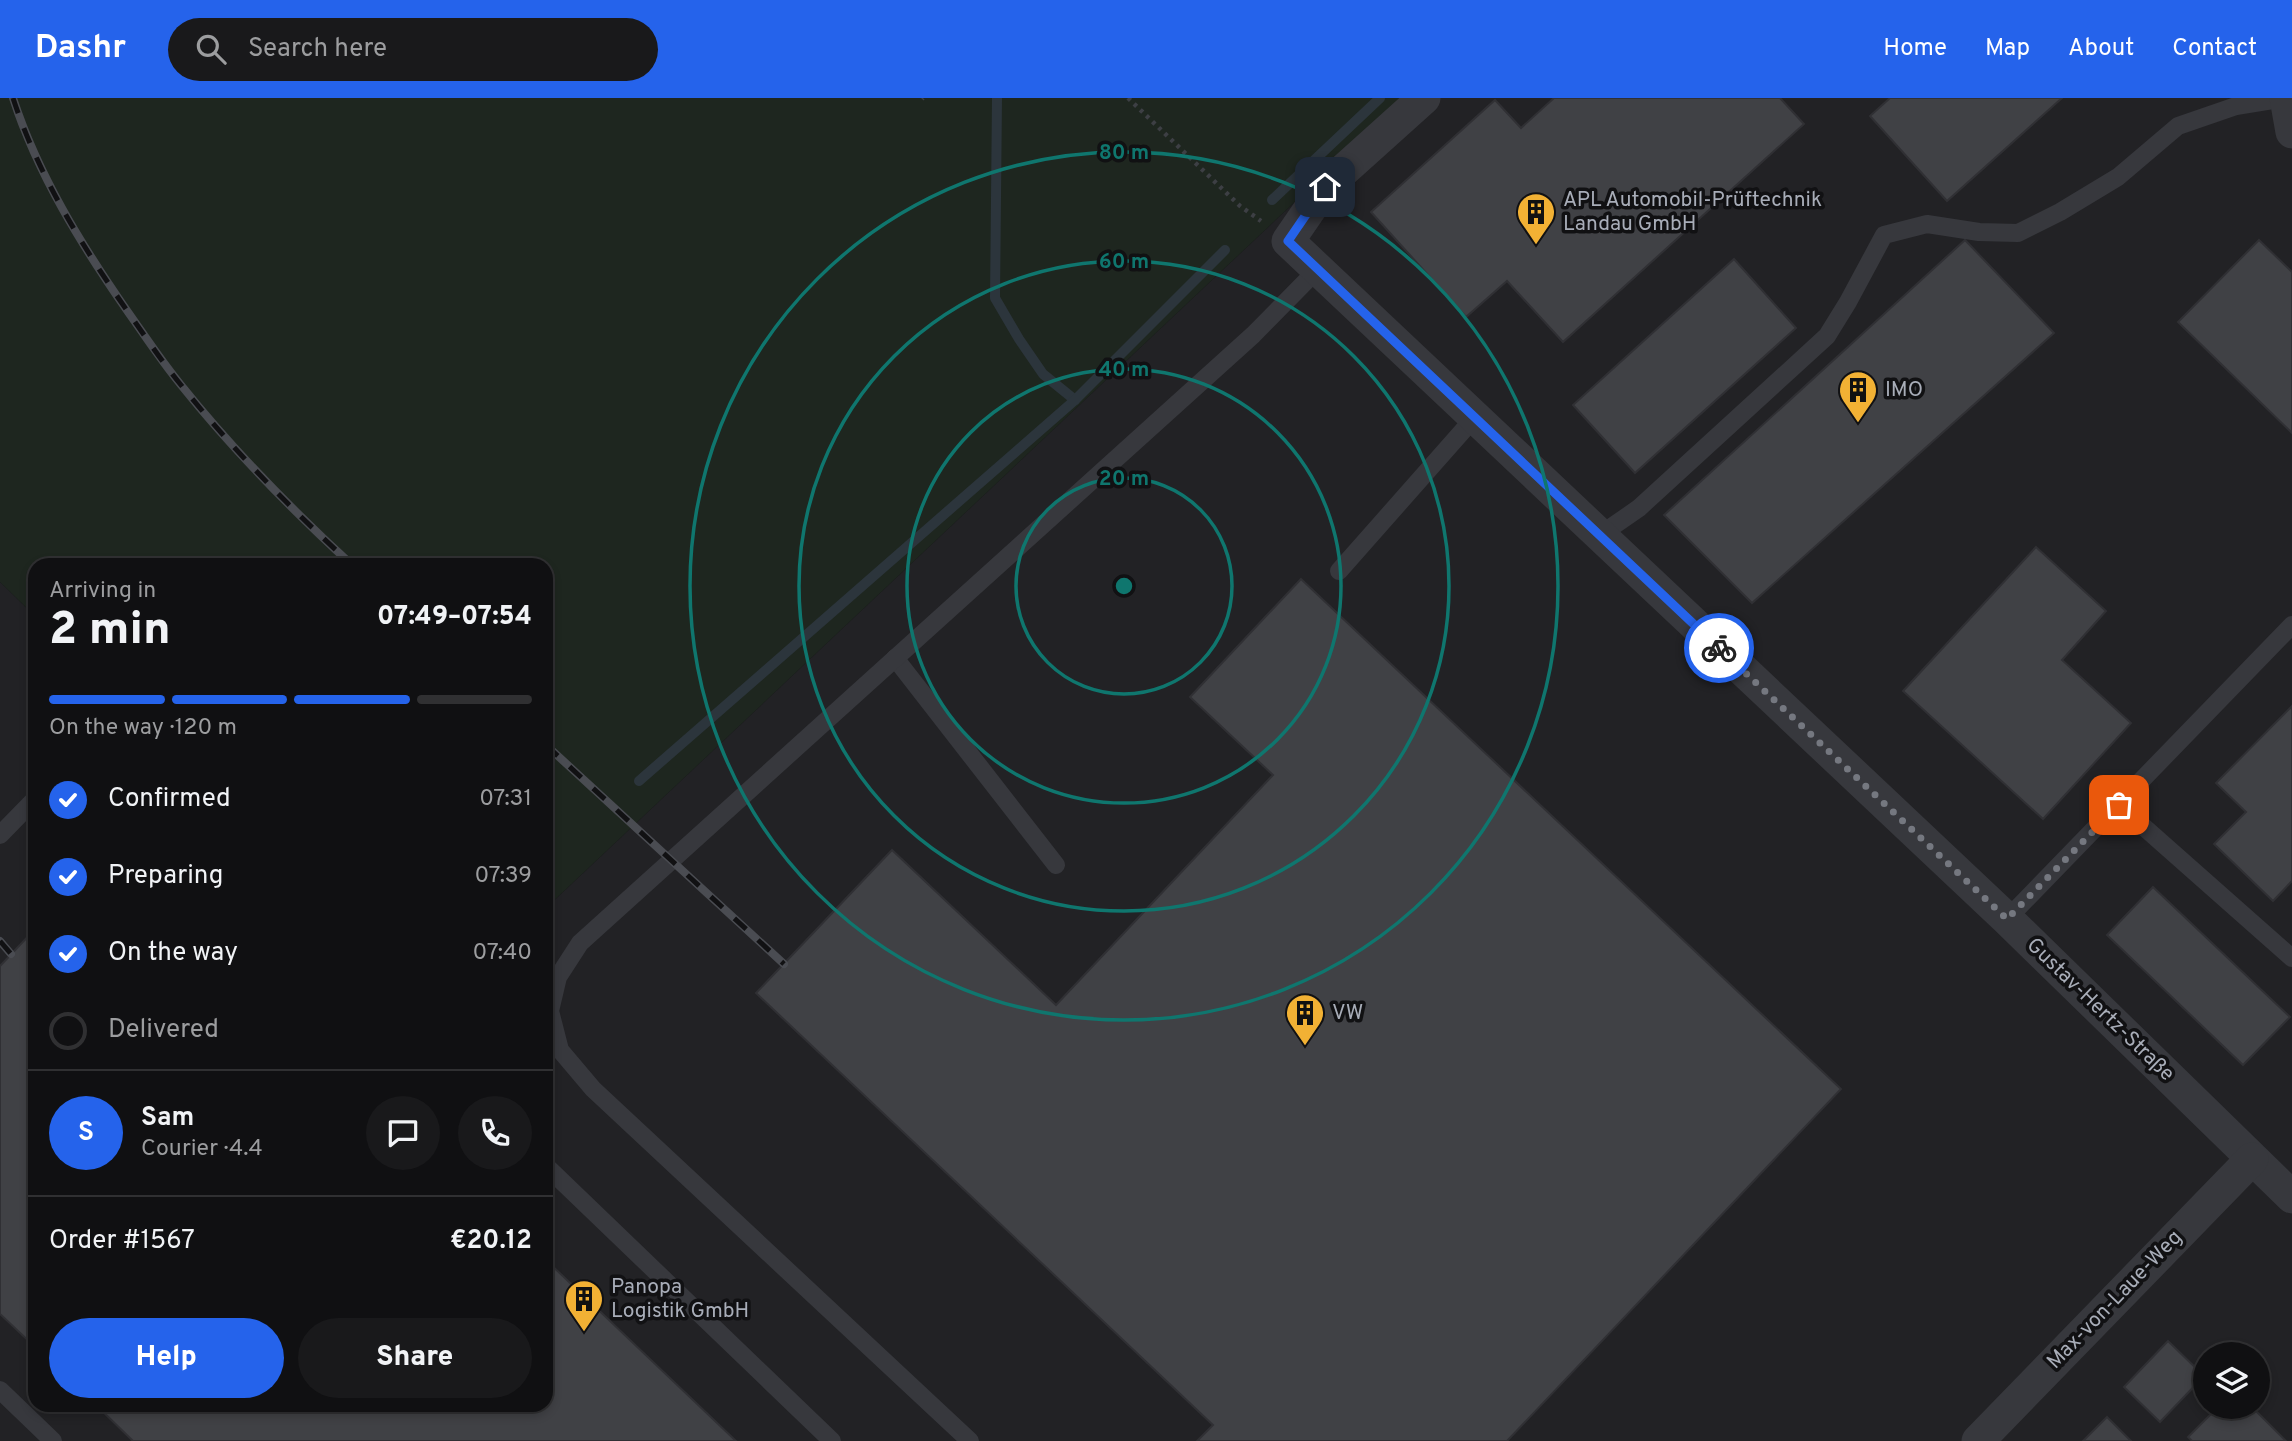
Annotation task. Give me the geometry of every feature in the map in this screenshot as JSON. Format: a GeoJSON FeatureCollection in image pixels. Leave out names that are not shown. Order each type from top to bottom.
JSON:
{"type":"FeatureCollection","features":[{"type":"Feature","properties":{"kind":"street"},"geometry":{"type":"LineString","coordinates":[[1288,241],[1325,187],[1424,98]]}},
{"type":"Feature","properties":{"kind":"street"},"geometry":{"type":"LineString","coordinates":[[2286,98],[2292,132]]}},
{"type":"Feature","properties":{"kind":"street","name":"Gustav-Hertz-Straße"},"geometry":{"type":"LineString","coordinates":[[1288,241],[2007,919],[2292,1197]]}},
{"type":"Feature","properties":{"kind":"street","name":"Max-von-Laue-Weg"},"geometry":{"type":"LineString","coordinates":[[1978,1441],[2252,1159]]}},
{"type":"Feature","properties":{"kind":"lane"},"geometry":{"type":"LineString","coordinates":[[1600,535],[1639,508],[1827,336],[1884,235],[1927,224],[1979,232],[2018,233],[2060,212],[2118,177],[2178,125],[2236,106],[2286,98]]}},
{"type":"Feature","properties":{"kind":"lane"},"geometry":{"type":"LineString","coordinates":[[553,998],[558,977],[580,943],[1253,335],[1318,269]]}},
{"type":"Feature","properties":{"kind":"lane"},"geometry":{"type":"LineString","coordinates":[[1339,571],[1475,417]]}},
{"type":"Feature","properties":{"kind":"lane"},"geometry":{"type":"LineString","coordinates":[[2007,919],[2292,625]]}},
{"type":"Feature","properties":{"kind":"lane"},"geometry":{"type":"LineString","coordinates":[[895,658],[1056,865]]}},
{"type":"Feature","properties":{"kind":"lane"},"geometry":{"type":"LineString","coordinates":[[2119,805],[2292,958]]}},
{"type":"Feature","properties":{"kind":"lane"},"geometry":{"type":"LineString","coordinates":[[0,835],[28,806]]}},
{"type":"Feature","properties":{"kind":"lane"},"geometry":{"type":"LineString","coordinates":[[553,1024],[559,1050],[593,1089],[970,1441]]}},
{"type":"Feature","properties":{"kind":"lane"},"geometry":{"type":"LineString","coordinates":[[553,1173],[832,1441]]}},
{"type":"Feature","properties":{"kind":"lane"},"geometry":{"type":"LineString","coordinates":[[0,1390],[53,1441]]}},
{"type":"Feature","properties":{"kind":"path"},"geometry":{"type":"LineString","coordinates":[[1128,98],[1240,206],[1288,241]]}},
{"type":"Feature","properties":{"kind":"shaded area"},"geometry":{"type":"Polygon","coordinates":[[[0,98],[1405,98],[553,901],[553,558],[28,558],[28,609],[0,582],[0,98]]]}},
{"type":"Feature","properties":{"kind":"shaded area"},"geometry":{"type":"Polygon","coordinates":[[[1405,98],[2292,98],[2292,1441],[0,1441],[0,582],[28,609],[28,1412],[553,1412],[553,901],[1405,98]]]}},
{"type":"Feature","properties":{"kind":"building","name":"APL Automobil-Prüftechnik Landau GmbH"},"geometry":{"type":"Polygon","coordinates":[[[1554,98],[1780,98],[1804,124],[1563,342],[1507,281],[1466,317],[1371,212],[1495,100],[1521,128],[1554,98]]]}},
{"type":"Feature","properties":{"kind":"building"},"geometry":{"type":"Polygon","coordinates":[[[1890,98],[2062,98],[1947,201],[1870,116],[1890,98]]]}},
{"type":"Feature","properties":{"kind":"building","name":"IMO"},"geometry":{"type":"Polygon","coordinates":[[[1965,240],[2054,333],[1752,603],[1664,515],[1965,240]]]}},
{"type":"Feature","properties":{"kind":"building"},"geometry":{"type":"Polygon","coordinates":[[[2259,240],[2292,272],[2292,433],[2178,322],[2259,240]]]}},
{"type":"Feature","properties":{"kind":"building"},"geometry":{"type":"Polygon","coordinates":[[[1734,259],[1796,328],[1635,473],[1573,405],[1734,259]]]}},
{"type":"Feature","properties":{"kind":"building"},"geometry":{"type":"Polygon","coordinates":[[[2036,547],[2106,611],[2062,660],[2131,723],[2043,819],[1903,691],[2036,547]]]}},
{"type":"Feature","properties":{"kind":"building","name":"VW"},"geometry":{"type":"Polygon","coordinates":[[[1301,579],[1841,1089],[1507,1441],[1197,1441],[1213,1425],[756,993],[892,850],[1056,1005],[1273,775],[1190,697],[1301,579]]]}},
{"type":"Feature","properties":{"kind":"building"},"geometry":{"type":"Polygon","coordinates":[[[2292,706],[2292,881],[2273,901],[2214,844],[2246,812],[2216,783],[2292,706]]]}},
{"type":"Feature","properties":{"kind":"building"},"geometry":{"type":"Polygon","coordinates":[[[2153,887],[2290,1017],[2243,1065],[2107,935],[2153,887]]]}},
{"type":"Feature","properties":{"kind":"building"},"geometry":{"type":"Polygon","coordinates":[[[28,936],[28,1340],[0,1314],[0,966],[28,936]]]}},
{"type":"Feature","properties":{"kind":"building","name":"Panopa Logistik GmbH"},"geometry":{"type":"Polygon","coordinates":[[[553,1267],[736,1441],[133,1441],[103,1412],[553,1412],[553,1267]]]}},
{"type":"Feature","properties":{"kind":"building"},"geometry":{"type":"Polygon","coordinates":[[[2168,1341],[2193,1365],[2193,1388],[2160,1422],[2124,1387],[2168,1341]]]}},
{"type":"Feature","properties":{"kind":"building"},"geometry":{"type":"Polygon","coordinates":[[[2107,1417],[2131,1441],[2083,1441],[2107,1417]]]}},
{"type":"Feature","properties":{"kind":"building"},"geometry":{"type":"Polygon","coordinates":[[[2206,1419],[2264,1419],[2286,1441],[2192,1441],[2188,1437],[2206,1419]]]}},
{"type":"Feature","properties":{"kind":"waterway"},"geometry":{"type":"LineString","coordinates":[[997,98],[995,298],[1043,374],[1075,400]]}},
{"type":"Feature","properties":{"kind":"waterway"},"geometry":{"type":"LineString","coordinates":[[1272,200],[1380,98]]}},
{"type":"Feature","properties":{"kind":"waterway"},"geometry":{"type":"LineString","coordinates":[[639,781],[1075,400],[1225,250]]}},
{"type":"Feature","properties":{"kind":"railway"},"geometry":{"type":"LineString","coordinates":[[13,98],[35,155],[63,209],[94,262],[160,358],[242,456],[345,558]]}},
{"type":"Feature","properties":{"kind":"railway"},"geometry":{"type":"LineString","coordinates":[[553,751],[784,964]]}},
{"type":"Feature","properties":{"kind":"railway"},"geometry":{"type":"LineString","coordinates":[[0,941],[11,954]]}},
{"type":"Feature","properties":{"kind":"way so far"},"geometry":{"type":"LineString","coordinates":[[1719,648],[2007,919],[2119,805]]}},
{"type":"Feature","properties":{"kind":"place","name":"APL Automobil-Prüftechnik Landau GmbH"},"geometry":{"type":"Point","coordinates":[1536,246]}},
{"type":"Feature","properties":{"kind":"place","name":"IMO"},"geometry":{"type":"Point","coordinates":[1858,424]}},
{"type":"Feature","properties":{"kind":"place","name":"VW"},"geometry":{"type":"Point","coordinates":[1305,1047]}},
{"type":"Feature","properties":{"kind":"place","name":"Panopa Logistik GmbH"},"geometry":{"type":"Point","coordinates":[584,1333]}},
{"type":"Feature","properties":{"kind":"route"},"geometry":{"type":"LineString","coordinates":[[1325,187],[1288,241],[1719,648]]}}]}
